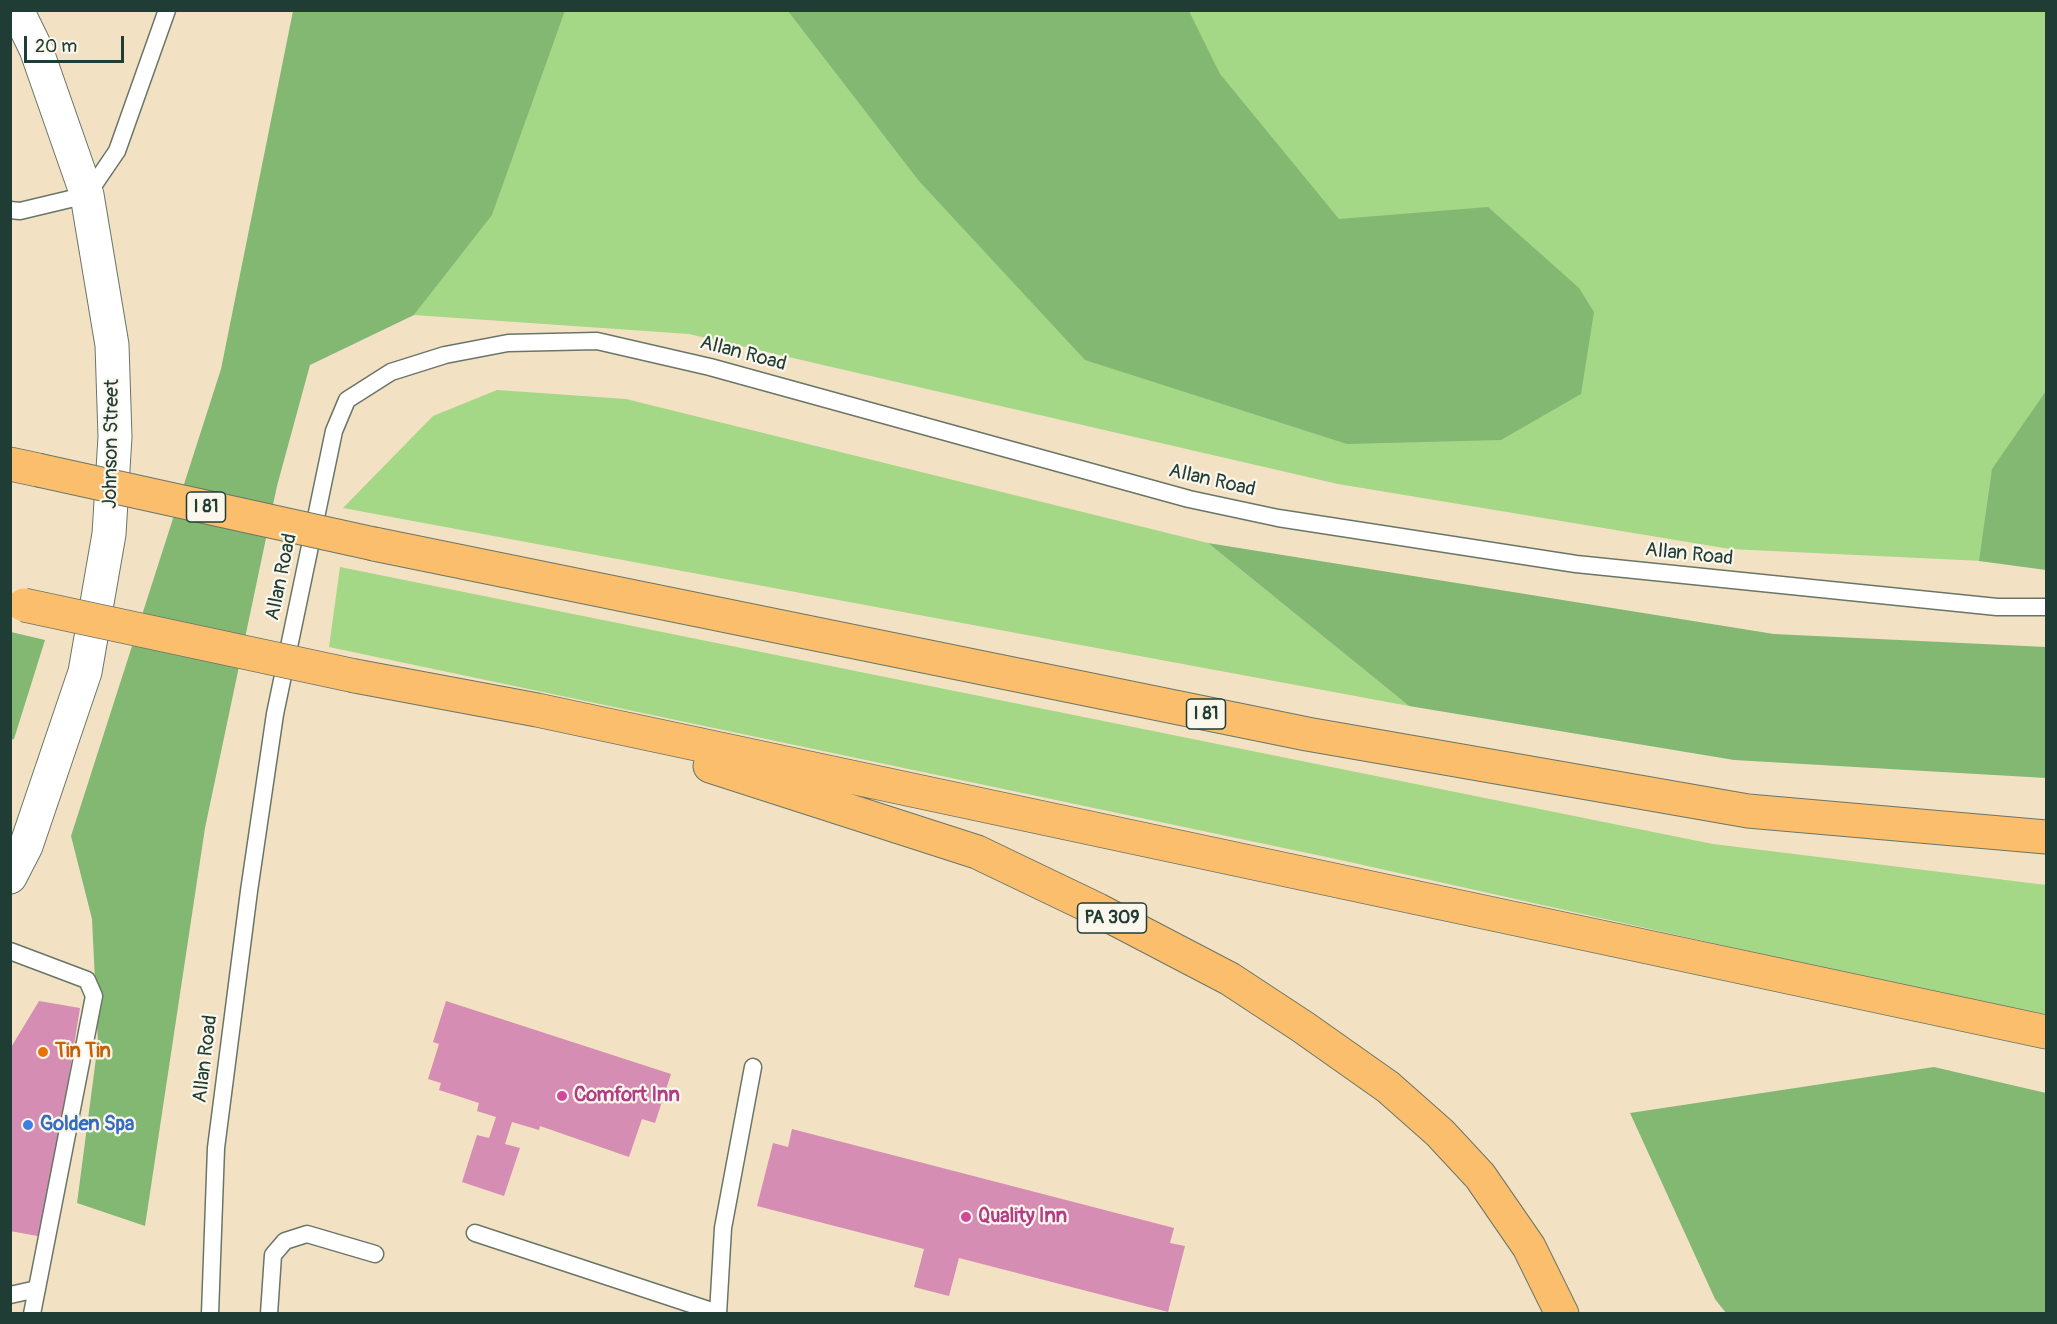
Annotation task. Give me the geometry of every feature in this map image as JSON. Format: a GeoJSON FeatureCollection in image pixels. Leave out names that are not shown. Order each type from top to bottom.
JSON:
{"type":"FeatureCollection","features":[{"type":"Feature","properties":{"kind":"highway","name":"I 81"},"geometry":{"type":"LineString","coordinates":[[24,467],[374,544],[1307,734],[1748,811],[2046,837]]}},
{"type":"Feature","properties":{"kind":"highway"},"geometry":{"type":"LineString","coordinates":[[17,604],[355,676],[537,710],[2046,1032]]}},
{"type":"Feature","properties":{"kind":"highway","name":"PA 309"},"geometry":{"type":"LineString","coordinates":[[537,710],[976,852],[1098,910],[1230,979],[1388,1087],[1440,1133],[1480,1176],[1529,1247],[1562,1314]]}},
{"type":"Feature","properties":{"kind":"street","name":"Johnson Street"},"geometry":{"type":"LineString","coordinates":[[10,877],[26,846],[85,672],[110,534],[116,437],[112,345],[87,195],[36,49],[17,10]]}},
{"type":"Feature","properties":{"kind":"lane"},"geometry":{"type":"LineString","coordinates":[[10,210],[20,211],[87,195],[117,151],[167,10]]}},
{"type":"Feature","properties":{"kind":"lane","name":"Allan Road"},"geometry":{"type":"LineString","coordinates":[[210,1314],[216,1148],[249,891],[275,714],[334,431],[347,400],[391,372],[445,356],[508,343],[597,341],[710,366],[1189,499],[1278,518],[1576,564],[1997,607],[2046,607]]}},
{"type":"Feature","properties":{"kind":"lane"},"geometry":{"type":"LineString","coordinates":[[13,959],[87,980],[94,996],[32,1314]]}},
{"type":"Feature","properties":{"kind":"lane"},"geometry":{"type":"LineString","coordinates":[[476,1233],[718,1313],[723,1228],[753,1067]]}},
{"type":"Feature","properties":{"kind":"lane"},"geometry":{"type":"LineString","coordinates":[[269,1314],[273,1255],[285,1241],[307,1234],[375,1254]]}},
{"type":"Feature","properties":{"kind":"lane"},"geometry":{"type":"LineString","coordinates":[[10,1295],[37,1288]]}},
{"type":"Feature","properties":{"kind":"green space"},"geometry":{"type":"Polygon","coordinates":[[[293,11],[565,11],[492,215],[414,315],[310,365],[277,486],[205,828],[145,1226],[77,1203],[98,1043],[92,919],[71,836],[221,369],[293,11]]]}},
{"type":"Feature","properties":{"kind":"green space"},"geometry":{"type":"Polygon","coordinates":[[[565,11],[2046,11],[2046,564],[1730,549],[1338,484],[689,334],[414,315],[492,214],[565,11]]]}},
{"type":"Feature","properties":{"kind":"green space"},"geometry":{"type":"Polygon","coordinates":[[[788,11],[1189,11],[1220,74],[1339,219],[1488,207],[1579,288],[1594,312],[1581,394],[1501,440],[1347,444],[1085,360],[919,181],[788,11]]]}},
{"type":"Feature","properties":{"kind":"green space"},"geometry":{"type":"Polygon","coordinates":[[[497,390],[626,399],[1208,543],[1409,706],[343,508],[433,416],[497,390]]]}},
{"type":"Feature","properties":{"kind":"green space"},"geometry":{"type":"Polygon","coordinates":[[[2046,391],[2046,570],[1979,561],[1992,469],[2046,391]]]}},
{"type":"Feature","properties":{"kind":"green space"},"geometry":{"type":"Polygon","coordinates":[[[1208,543],[1774,634],[2046,647],[2046,778],[1734,760],[1409,706],[1208,543]]]}},
{"type":"Feature","properties":{"kind":"green space"},"geometry":{"type":"Polygon","coordinates":[[[340,567],[1713,844],[2046,885],[2046,1014],[1964,999],[1336,859],[329,647],[340,567]]]}},
{"type":"Feature","properties":{"kind":"green space"},"geometry":{"type":"Polygon","coordinates":[[[11,632],[45,640],[14,739],[11,740],[11,632]]]}},
{"type":"Feature","properties":{"kind":"green space"},"geometry":{"type":"Polygon","coordinates":[[[1934,1067],[2046,1093],[2046,1313],[1726,1313],[1715,1299],[1630,1113],[1934,1067]]]}},
{"type":"Feature","properties":{"kind":"building"},"geometry":{"type":"Polygon","coordinates":[[[39,1001],[80,1008],[43,1237],[10,1231],[10,1049],[39,1001]]]}},
{"type":"Feature","properties":{"kind":"building","name":"Comfort Inn"},"geometry":{"type":"Polygon","coordinates":[[[446,1001],[671,1074],[655,1123],[642,1119],[629,1157],[540,1126],[539,1130],[512,1122],[505,1144],[520,1148],[504,1196],[462,1182],[477,1135],[489,1138],[496,1117],[477,1111],[479,1103],[439,1090],[441,1083],[428,1079],[439,1044],[433,1042],[446,1001]]]}},
{"type":"Feature","properties":{"kind":"building","name":"Quality Inn"},"geometry":{"type":"Polygon","coordinates":[[[792,1129],[1174,1228],[1170,1243],[1185,1246],[1168,1312],[959,1258],[949,1296],[914,1287],[924,1249],[757,1206],[773,1143],[788,1147],[792,1129]]]}},
{"type":"Feature","properties":{"kind":"place","name":"Tin Tin"},"geometry":{"type":"Point","coordinates":[43,1052]}},
{"type":"Feature","properties":{"kind":"place","name":"Comfort Inn"},"geometry":{"type":"Point","coordinates":[562,1096]}},
{"type":"Feature","properties":{"kind":"place","name":"Golden Spa"},"geometry":{"type":"Point","coordinates":[28,1125]}},
{"type":"Feature","properties":{"kind":"place","name":"Quality Inn"},"geometry":{"type":"Point","coordinates":[966,1217]}}]}
